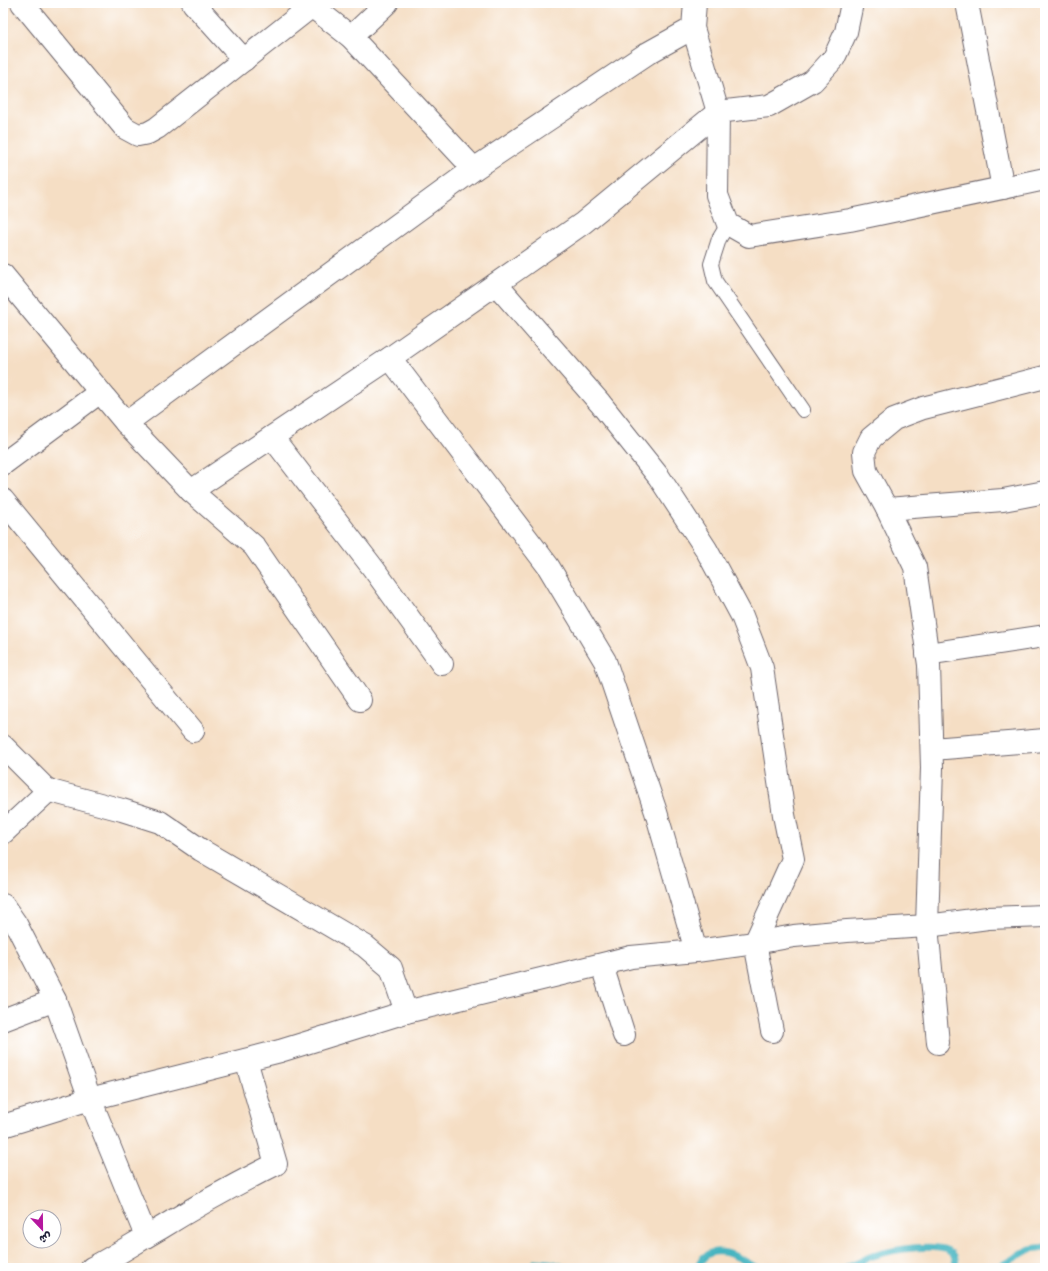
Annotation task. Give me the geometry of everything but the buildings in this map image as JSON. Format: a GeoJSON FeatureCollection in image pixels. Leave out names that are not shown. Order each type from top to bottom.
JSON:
{"type":"FeatureCollection","features":[{"type":"Feature","properties":{"kind":"street"},"geometry":{"type":"LineString","coordinates":[[22,3],[125,128],[138,135],[148,133],[157,128],[244,60],[310,4],[351,37],[474,170]]}},
{"type":"Feature","properties":{"kind":"street"},"geometry":{"type":"LineString","coordinates":[[193,3],[244,60]]}},
{"type":"Feature","properties":{"kind":"street"},"geometry":{"type":"LineString","coordinates":[[351,37],[387,3]]}},
{"type":"Feature","properties":{"kind":"street"},"geometry":{"type":"LineString","coordinates":[[695,3],[693,28],[718,112],[717,195],[728,224],[748,236],[850,220],[1045,179]]}},
{"type":"Feature","properties":{"kind":"street"},"geometry":{"type":"LineString","coordinates":[[191,491],[390,358],[583,223],[718,112],[769,106],[813,81],[834,58],[846,32],[852,3]]}},
{"type":"Feature","properties":{"kind":"street"},"geometry":{"type":"LineString","coordinates":[[967,3],[1003,188]]}},
{"type":"Feature","properties":{"kind":"street"},"geometry":{"type":"LineString","coordinates":[[126,423],[474,170],[648,53],[693,28]]}},
{"type":"Feature","properties":{"kind":"street"},"geometry":{"type":"LineString","coordinates":[[3,275],[126,423],[191,491],[254,546],[360,700]]}},
{"type":"Feature","properties":{"kind":"street"},"geometry":{"type":"LineString","coordinates":[[496,284],[600,403],[659,478],[706,549],[742,616],[762,668],[784,815],[793,859],[755,943],[772,1031]]}},
{"type":"Feature","properties":{"kind":"street"},"geometry":{"type":"LineString","coordinates":[[390,358],[548,566],[605,661],[656,812],[696,951]]}},
{"type":"Feature","properties":{"kind":"street"},"geometry":{"type":"LineString","coordinates":[[938,1043],[927,926],[932,749],[927,654],[915,567],[887,509],[866,471],[864,452],[871,438],[894,420],[923,408],[1045,377]]}},
{"type":"Feature","properties":{"kind":"street"},"geometry":{"type":"LineString","coordinates":[[3,464],[100,392]]}},
{"type":"Feature","properties":{"kind":"street"},"geometry":{"type":"LineString","coordinates":[[272,437],[373,568],[442,664]]}},
{"type":"Feature","properties":{"kind":"street"},"geometry":{"type":"LineString","coordinates":[[887,509],[1002,500],[1045,492]]}},
{"type":"Feature","properties":{"kind":"street"},"geometry":{"type":"LineString","coordinates":[[3,500],[192,731]]}},
{"type":"Feature","properties":{"kind":"street"},"geometry":{"type":"LineString","coordinates":[[927,654],[1045,636]]}},
{"type":"Feature","properties":{"kind":"street"},"geometry":{"type":"LineString","coordinates":[[932,749],[1045,740]]}},
{"type":"Feature","properties":{"kind":"street"},"geometry":{"type":"LineString","coordinates":[[3,746],[49,790],[160,822],[201,850],[366,946],[391,968],[406,1012]]}},
{"type":"Feature","properties":{"kind":"street"},"geometry":{"type":"LineString","coordinates":[[3,833],[49,790]]}},
{"type":"Feature","properties":{"kind":"street"},"geometry":{"type":"LineString","coordinates":[[3,905],[16,924],[55,1000],[90,1099],[146,1236]]}},
{"type":"Feature","properties":{"kind":"street"},"geometry":{"type":"LineString","coordinates":[[3,1126],[90,1099],[280,1051],[406,1012],[631,957],[696,951],[801,935],[927,926],[988,918],[1045,916]]}},
{"type":"Feature","properties":{"kind":"street"},"geometry":{"type":"LineString","coordinates":[[611,962],[604,972],[624,1035]]}},
{"type":"Feature","properties":{"kind":"street"},"geometry":{"type":"LineString","coordinates":[[3,1020],[55,1000]]}},
{"type":"Feature","properties":{"kind":"street"},"geometry":{"type":"LineString","coordinates":[[92,1268],[112,1258],[146,1236],[240,1182],[276,1164],[246,1060]]}},
{"type":"Feature","properties":{"kind":"lane"},"geometry":{"type":"LineString","coordinates":[[728,224],[719,239],[711,264],[715,281],[803,410]]}},
{"type":"Feature","properties":{"kind":"waterway"},"geometry":{"type":"LineString","coordinates":[[847,1268],[880,1254],[903,1249],[928,1247],[940,1248],[949,1251],[955,1257],[957,1268]]}},
{"type":"Feature","properties":{"kind":"waterway"},"geometry":{"type":"LineString","coordinates":[[997,1268],[1030,1249],[1045,1247]]}},
{"type":"Feature","properties":{"kind":"waterway"},"geometry":{"type":"LineString","coordinates":[[697,1268],[704,1257],[710,1253],[717,1252],[731,1254],[757,1268]]}},
{"type":"Feature","properties":{"kind":"waterway"},"geometry":{"type":"LineString","coordinates":[[530,1268],[536,1262],[551,1263],[565,1268]]}}]}
